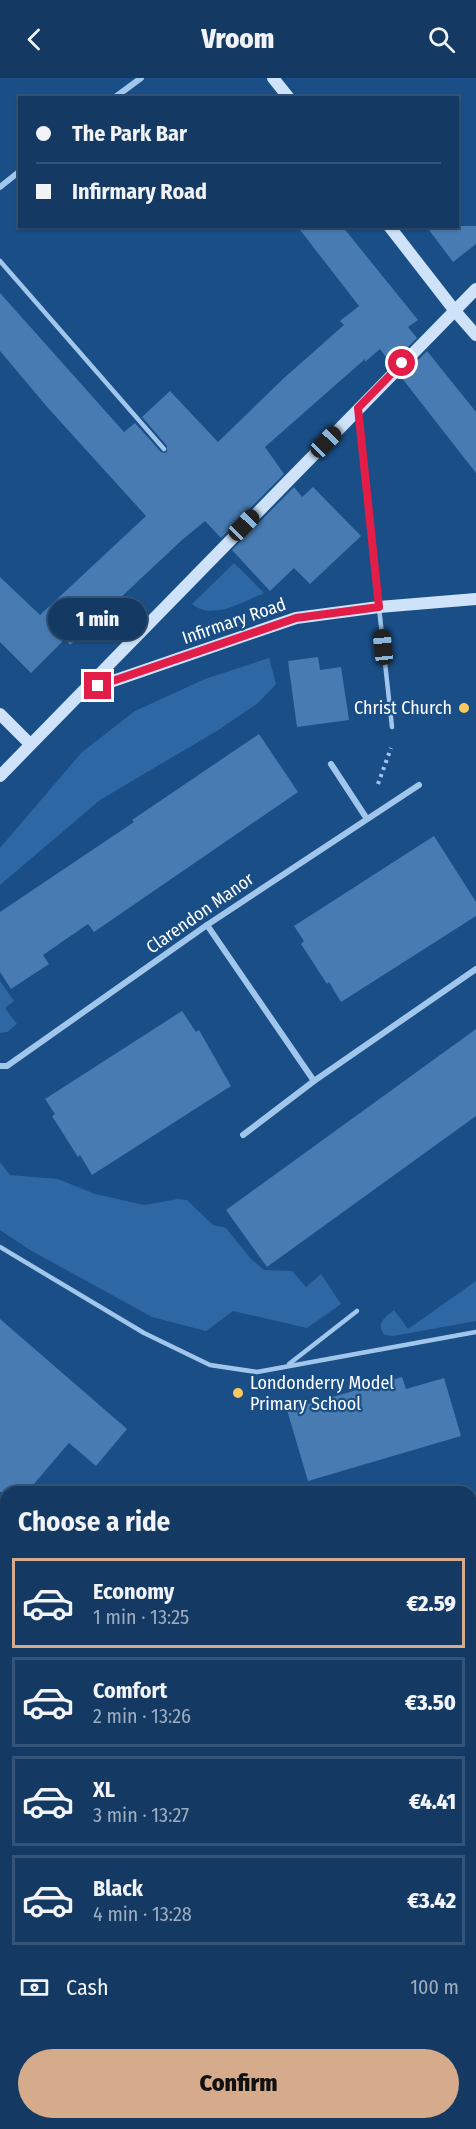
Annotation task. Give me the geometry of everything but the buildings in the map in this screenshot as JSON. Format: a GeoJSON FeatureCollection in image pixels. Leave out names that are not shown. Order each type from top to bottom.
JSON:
{"type":"FeatureCollection","features":[{"type":"Feature","properties":{"kind":"main road"},"geometry":{"type":"LineString","coordinates":[[273,78],[287,96]]}},
{"type":"Feature","properties":{"kind":"main road"},"geometry":{"type":"LineString","coordinates":[[391,228],[476,335]]}},
{"type":"Feature","properties":{"kind":"main road"},"geometry":{"type":"LineString","coordinates":[[0,776],[476,289]]}},
{"type":"Feature","properties":{"kind":"main road","name":"Infirmary Road"},"geometry":{"type":"LineString","coordinates":[[80,693],[296,618],[379,607],[476,599]]}},
{"type":"Feature","properties":{"kind":"main road"},"geometry":{"type":"LineString","coordinates":[[0,714],[30,744]]}},
{"type":"Feature","properties":{"kind":"street"},"geometry":{"type":"LineString","coordinates":[[117,96],[141,78]]}},
{"type":"Feature","properties":{"kind":"street"},"geometry":{"type":"LineString","coordinates":[[0,187],[18,173]]}},
{"type":"Feature","properties":{"kind":"street"},"geometry":{"type":"LineString","coordinates":[[331,764],[367,819]]}},
{"type":"Feature","properties":{"kind":"street","name":"Clarendon Manor"},"geometry":{"type":"LineString","coordinates":[[0,1066],[7,1066],[45,1041],[207,925],[419,785]]}},
{"type":"Feature","properties":{"kind":"street"},"geometry":{"type":"LineString","coordinates":[[207,925],[314,1082]]}},
{"type":"Feature","properties":{"kind":"street"},"geometry":{"type":"LineString","coordinates":[[243,1135],[314,1082],[476,969]]}},
{"type":"Feature","properties":{"kind":"lane"},"geometry":{"type":"LineString","coordinates":[[0,261],[164,449]]}},
{"type":"Feature","properties":{"kind":"lane"},"geometry":{"type":"LineString","coordinates":[[358,408],[392,727]]}},
{"type":"Feature","properties":{"kind":"lane"},"geometry":{"type":"LineString","coordinates":[[0,1247],[144,1333],[210,1365],[257,1372],[476,1332]]}},
{"type":"Feature","properties":{"kind":"lane"},"geometry":{"type":"LineString","coordinates":[[287,1365],[357,1311]]}},
{"type":"Feature","properties":{"kind":"path"},"geometry":{"type":"LineString","coordinates":[[354,800],[378,784],[391,751],[392,727]]}},
{"type":"Feature","properties":{"kind":"shaded area"},"geometry":{"type":"Polygon","coordinates":[[[234,563],[264,593],[237,605],[218,610],[200,609],[192,604],[234,563]]]}},
{"type":"Feature","properties":{"kind":"shaded area"},"geometry":{"type":"Polygon","coordinates":[[[269,658],[276,684],[258,703],[220,729],[100,800],[0,885],[0,848],[82,752],[135,711],[205,679],[269,658]]]}},
{"type":"Feature","properties":{"kind":"shaded area"},"geometry":{"type":"Polygon","coordinates":[[[0,981],[14,1001],[5,1008],[17,1024],[7,1032],[0,1033],[0,981]]]}},
{"type":"Feature","properties":{"kind":"shaded area"},"geometry":{"type":"Polygon","coordinates":[[[0,1162],[10,1175],[58,1179],[95,1194],[144,1205],[178,1199],[187,1200],[213,1225],[226,1228],[251,1259],[264,1270],[292,1271],[306,1287],[321,1274],[341,1304],[307,1328],[233,1311],[206,1331],[152,1317],[30,1250],[0,1230],[0,1162]]]}},
{"type":"Feature","properties":{"kind":"shaded area"},"geometry":{"type":"Polygon","coordinates":[[[476,1281],[476,1321],[393,1336],[385,1335],[382,1331],[382,1321],[394,1310],[408,1329],[476,1281]]]}},
{"type":"Feature","properties":{"kind":"place","name":"Christ Church"},"geometry":{"type":"Point","coordinates":[464,708]}},
{"type":"Feature","properties":{"kind":"place","name":"Londonderry Model Primary School"},"geometry":{"type":"Point","coordinates":[238,1393]}},
{"type":"Feature","properties":{"kind":"route"},"geometry":{"type":"LineString","coordinates":[[98,686],[296,618],[379,607],[358,408],[402,363]]}}]}
